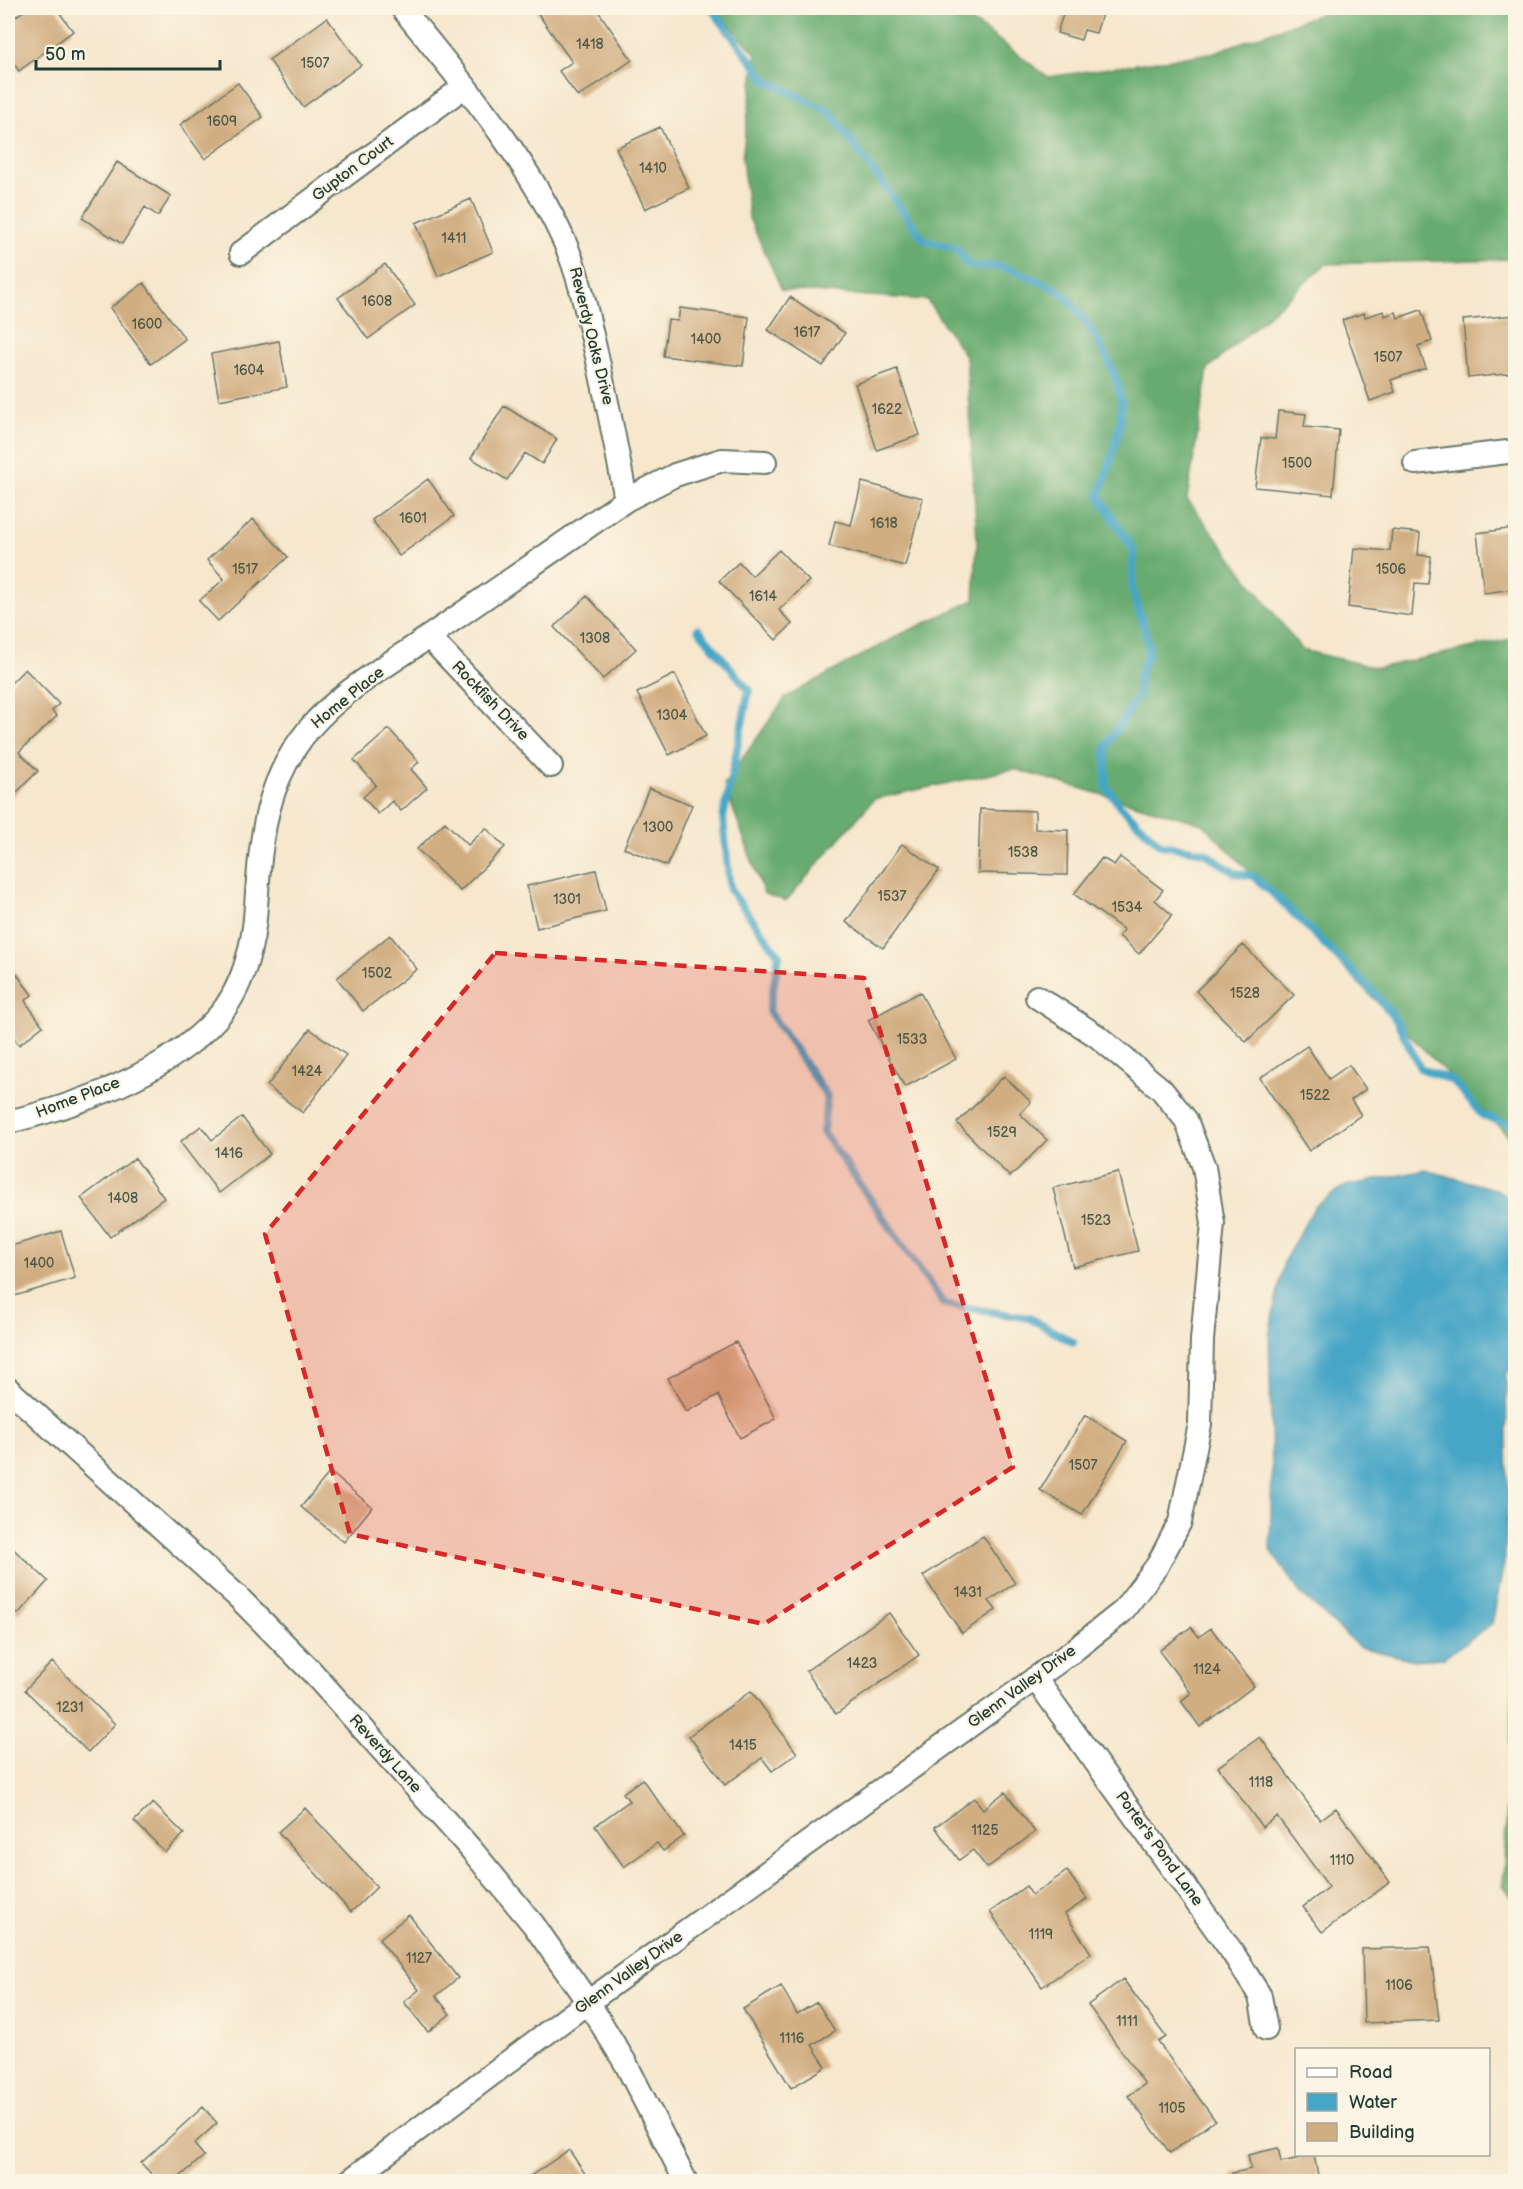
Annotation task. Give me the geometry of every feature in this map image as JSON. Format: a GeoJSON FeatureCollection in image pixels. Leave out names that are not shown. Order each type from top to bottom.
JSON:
{"type":"FeatureCollection","features":[{"type":"Feature","properties":{"kind":"street","name":"Reverdy Oaks Drive"},"geometry":{"type":"LineString","coordinates":[[402,8],[508,144],[542,197],[578,277],[607,398],[626,500]]}},
{"type":"Feature","properties":{"kind":"street","name":"Gupton Court"},"geometry":{"type":"LineString","coordinates":[[241,253],[465,86]]}},
{"type":"Feature","properties":{"kind":"street"},"geometry":{"type":"LineString","coordinates":[[1415,463],[1515,451]]}},
{"type":"Feature","properties":{"kind":"street","name":"Home Place"},"geometry":{"type":"LineString","coordinates":[[8,1122],[51,1112],[154,1067],[164,1062],[216,1019],[242,976],[251,941],[256,906],[261,832],[276,788],[289,759],[309,729],[325,713],[363,682],[626,500],[675,475],[722,460],[765,462]]}},
{"type":"Feature","properties":{"kind":"street","name":"Rockfish Drive"},"geometry":{"type":"LineString","coordinates":[[429,637],[551,766]]}},
{"type":"Feature","properties":{"kind":"street","name":"Glenn Valley Drive"},"geometry":{"type":"LineString","coordinates":[[348,2181],[588,2002],[1122,1612],[1157,1566],[1180,1522],[1200,1424],[1202,1340],[1213,1223],[1204,1167],[1186,1120],[1161,1089],[1097,1036],[1037,997]]}},
{"type":"Feature","properties":{"kind":"street","name":"Reverdy Lane"},"geometry":{"type":"LineString","coordinates":[[8,1389],[238,1597],[311,1671],[491,1874],[533,1924],[588,2002],[626,2064],[686,2181]]}},
{"type":"Feature","properties":{"kind":"street","name":"Porter's Pond Lane"},"geometry":{"type":"LineString","coordinates":[[1035,1677],[1233,1953],[1260,1996],[1266,2029]]}},
{"type":"Feature","properties":{"kind":"highlighted area"},"geometry":{"type":"Polygon","coordinates":[[[495,953],[864,978],[1013,1467],[764,1624],[350,1534],[265,1234],[495,953]]]}},
{"type":"Feature","properties":{"kind":"green space"},"geometry":{"type":"Polygon","coordinates":[[[714,8],[948,8],[984,29],[1048,77],[1212,53],[1319,14],[1358,13],[1366,8],[1515,8],[1515,259],[1326,264],[1208,369],[1187,499],[1302,650],[1378,668],[1515,638],[1515,1143],[1203,824],[1014,769],[874,799],[786,901],[764,894],[724,784],[786,697],[897,636],[974,600],[977,541],[966,357],[927,300],[782,290],[749,218],[742,158],[756,54],[714,8]]]}},
{"type":"Feature","properties":{"kind":"green space"},"geometry":{"type":"Polygon","coordinates":[[[1515,1643],[1515,1902],[1503,1885],[1515,1643]]]}},
{"type":"Feature","properties":{"kind":"water"},"geometry":{"type":"Polygon","coordinates":[[[1426,1170],[1498,1190],[1515,1204],[1516,1361],[1506,1375],[1508,1494],[1505,1558],[1492,1624],[1443,1658],[1414,1660],[1359,1647],[1301,1594],[1270,1550],[1272,1469],[1269,1335],[1284,1261],[1315,1206],[1345,1186],[1426,1170]]]}},
{"type":"Feature","properties":{"kind":"building"},"geometry":{"type":"Polygon","coordinates":[[[28,8],[56,8],[73,31],[19,71],[8,55],[8,22],[28,8]]]}},
{"type":"Feature","properties":{"kind":"building"},"geometry":{"type":"Polygon","coordinates":[[[534,8],[596,8],[632,60],[578,97],[559,71],[572,62],[534,8]]]}},
{"type":"Feature","properties":{"kind":"building"},"geometry":{"type":"Polygon","coordinates":[[[1065,8],[1104,8],[1096,33],[1084,30],[1081,40],[1057,33],[1065,8]]]}},
{"type":"Feature","properties":{"kind":"building"},"geometry":{"type":"Polygon","coordinates":[[[327,18],[361,65],[303,107],[269,60],[327,18]]]}},
{"type":"Feature","properties":{"kind":"building"},"geometry":{"type":"Polygon","coordinates":[[[238,83],[263,117],[205,159],[180,125],[238,83]]]}},
{"type":"Feature","properties":{"kind":"building"},"geometry":{"type":"Polygon","coordinates":[[[660,127],[689,188],[645,209],[616,148],[660,127]]]}},
{"type":"Feature","properties":{"kind":"building"},"geometry":{"type":"Polygon","coordinates":[[[117,162],[171,196],[158,216],[145,207],[122,244],[82,218],[117,162]]]}},
{"type":"Feature","properties":{"kind":"building"},"geometry":{"type":"Polygon","coordinates":[[[471,199],[493,252],[438,276],[416,223],[471,199]]]}},
{"type":"Feature","properties":{"kind":"building"},"geometry":{"type":"Polygon","coordinates":[[[385,264],[415,305],[368,339],[338,298],[385,264]]]}},
{"type":"Feature","properties":{"kind":"building"},"geometry":{"type":"Polygon","coordinates":[[[144,283],[185,339],[151,364],[110,308],[144,283]]]}},
{"type":"Feature","properties":{"kind":"building"},"geometry":{"type":"Polygon","coordinates":[[[790,297],[845,333],[823,366],[768,330],[790,297]]]}},
{"type":"Feature","properties":{"kind":"building"},"geometry":{"type":"Polygon","coordinates":[[[680,308],[749,317],[743,366],[663,356],[668,320],[678,321],[680,308]]]}},
{"type":"Feature","properties":{"kind":"building"},"geometry":{"type":"Polygon","coordinates":[[[1421,310],[1432,341],[1418,346],[1426,368],[1391,380],[1395,392],[1370,401],[1342,320],[1364,313],[1365,317],[1384,311],[1385,316],[1396,312],[1398,318],[1421,310]]]}},
{"type":"Feature","properties":{"kind":"building"},"geometry":{"type":"Polygon","coordinates":[[[1515,315],[1515,373],[1468,378],[1463,320],[1515,315]]]}},
{"type":"Feature","properties":{"kind":"building"},"geometry":{"type":"Polygon","coordinates":[[[279,341],[287,387],[219,400],[211,354],[279,341]]]}},
{"type":"Feature","properties":{"kind":"building"},"geometry":{"type":"Polygon","coordinates":[[[897,369],[920,435],[877,450],[855,384],[897,369]]]}},
{"type":"Feature","properties":{"kind":"building"},"geometry":{"type":"Polygon","coordinates":[[[504,406],[557,439],[542,464],[525,453],[507,480],[471,458],[504,406]]]}},
{"type":"Feature","properties":{"kind":"building"},"geometry":{"type":"Polygon","coordinates":[[[1278,411],[1306,414],[1304,427],[1339,430],[1333,495],[1255,487],[1261,438],[1275,439],[1278,411]]]}},
{"type":"Feature","properties":{"kind":"building"},"geometry":{"type":"Polygon","coordinates":[[[428,479],[454,516],[399,556],[372,520],[428,479]]]}},
{"type":"Feature","properties":{"kind":"building"},"geometry":{"type":"Polygon","coordinates":[[[862,482],[923,498],[905,566],[829,546],[835,521],[851,525],[862,482]]]}},
{"type":"Feature","properties":{"kind":"building"},"geometry":{"type":"Polygon","coordinates":[[[253,519],[288,557],[218,621],[199,601],[224,579],[207,560],[253,519]]]}},
{"type":"Feature","properties":{"kind":"building"},"geometry":{"type":"Polygon","coordinates":[[[1515,528],[1515,589],[1484,593],[1477,533],[1515,528]]]}},
{"type":"Feature","properties":{"kind":"building"},"geometry":{"type":"Polygon","coordinates":[[[1392,530],[1420,533],[1418,555],[1431,556],[1428,584],[1415,583],[1412,616],[1348,607],[1354,548],[1390,551],[1392,530]]]}},
{"type":"Feature","properties":{"kind":"building"},"geometry":{"type":"Polygon","coordinates":[[[779,550],[809,581],[779,610],[792,624],[776,640],[719,581],[739,562],[752,576],[779,550]]]}},
{"type":"Feature","properties":{"kind":"building"},"geometry":{"type":"Polygon","coordinates":[[[587,596],[636,649],[603,679],[554,627],[587,596]]]}},
{"type":"Feature","properties":{"kind":"building"},"geometry":{"type":"Polygon","coordinates":[[[25,669],[59,704],[52,711],[57,716],[19,752],[38,771],[8,801],[8,686],[25,669]]]}},
{"type":"Feature","properties":{"kind":"building"},"geometry":{"type":"Polygon","coordinates":[[[675,674],[706,736],[669,755],[637,693],[675,674]]]}},
{"type":"Feature","properties":{"kind":"building"},"geometry":{"type":"Polygon","coordinates":[[[389,729],[419,762],[411,769],[427,788],[401,811],[392,801],[378,814],[363,797],[376,785],[354,760],[389,729]]]}},
{"type":"Feature","properties":{"kind":"building"},"geometry":{"type":"Polygon","coordinates":[[[649,788],[692,805],[667,866],[624,848],[649,788]]]}},
{"type":"Feature","properties":{"kind":"building"},"geometry":{"type":"Polygon","coordinates":[[[980,809],[1035,811],[1035,829],[1068,830],[1067,875],[978,873],[980,809]]]}},
{"type":"Feature","properties":{"kind":"building"},"geometry":{"type":"Polygon","coordinates":[[[445,822],[468,845],[486,828],[505,847],[460,891],[417,849],[445,822]]]}},
{"type":"Feature","properties":{"kind":"building"},"geometry":{"type":"Polygon","coordinates":[[[902,844],[939,870],[883,948],[846,922],[902,844]]]}},
{"type":"Feature","properties":{"kind":"building"},"geometry":{"type":"Polygon","coordinates":[[[1120,857],[1163,890],[1155,900],[1172,915],[1139,954],[1119,936],[1124,930],[1074,894],[1102,858],[1114,865],[1120,857]]]}},
{"type":"Feature","properties":{"kind":"building"},"geometry":{"type":"Polygon","coordinates":[[[596,870],[606,911],[537,928],[527,886],[596,870]]]}},
{"type":"Feature","properties":{"kind":"building"},"geometry":{"type":"Polygon","coordinates":[[[390,935],[417,969],[363,1011],[337,978],[390,935]]]}},
{"type":"Feature","properties":{"kind":"building"},"geometry":{"type":"Polygon","coordinates":[[[1243,945],[1294,995],[1246,1042],[1196,991],[1243,945]]]}},
{"type":"Feature","properties":{"kind":"building"},"geometry":{"type":"Polygon","coordinates":[[[8,962],[32,995],[25,1001],[43,1026],[19,1045],[8,1030],[8,962]]]}},
{"type":"Feature","properties":{"kind":"building"},"geometry":{"type":"Polygon","coordinates":[[[920,992],[956,1059],[905,1087],[868,1020],[920,992]]]}},
{"type":"Feature","properties":{"kind":"building"},"geometry":{"type":"Polygon","coordinates":[[[310,1029],[346,1055],[303,1113],[267,1086],[310,1029]]]}},
{"type":"Feature","properties":{"kind":"building"},"geometry":{"type":"Polygon","coordinates":[[[1307,1046],[1329,1079],[1349,1065],[1366,1089],[1351,1100],[1361,1115],[1309,1151],[1260,1078],[1307,1046]]]}},
{"type":"Feature","properties":{"kind":"building"},"geometry":{"type":"Polygon","coordinates":[[[1004,1076],[1031,1102],[1020,1114],[1047,1140],[1010,1177],[957,1123],[1004,1076]]]}},
{"type":"Feature","properties":{"kind":"building"},"geometry":{"type":"Polygon","coordinates":[[[242,1117],[270,1154],[219,1193],[180,1142],[201,1126],[212,1140],[242,1117]]]}},
{"type":"Feature","properties":{"kind":"building"},"geometry":{"type":"Polygon","coordinates":[[[135,1158],[164,1198],[110,1237],[81,1198],[135,1158]]]}},
{"type":"Feature","properties":{"kind":"building"},"geometry":{"type":"Polygon","coordinates":[[[1118,1172],[1138,1251],[1073,1267],[1053,1188],[1118,1172]]]}},
{"type":"Feature","properties":{"kind":"building"},"geometry":{"type":"Polygon","coordinates":[[[61,1231],[75,1278],[8,1298],[8,1247],[61,1231]]]}},
{"type":"Feature","properties":{"kind":"building"},"geometry":{"type":"Polygon","coordinates":[[[736,1342],[776,1419],[740,1438],[718,1395],[686,1412],[668,1378],[736,1342]]]}},
{"type":"Feature","properties":{"kind":"building"},"geometry":{"type":"Polygon","coordinates":[[[1085,1415],[1127,1441],[1082,1515],[1040,1490],[1085,1415]]]}},
{"type":"Feature","properties":{"kind":"building"},"geometry":{"type":"Polygon","coordinates":[[[330,1472],[372,1507],[344,1542],[301,1507],[330,1472]]]}},
{"type":"Feature","properties":{"kind":"building"},"geometry":{"type":"Polygon","coordinates":[[[983,1536],[1015,1583],[989,1601],[996,1610],[962,1633],[923,1576],[983,1536]]]}},
{"type":"Feature","properties":{"kind":"building"},"geometry":{"type":"Polygon","coordinates":[[[8,1544],[48,1581],[18,1614],[8,1604],[8,1544]]]}},
{"type":"Feature","properties":{"kind":"building"},"geometry":{"type":"Polygon","coordinates":[[[889,1613],[919,1655],[836,1714],[806,1671],[889,1613]]]}},
{"type":"Feature","properties":{"kind":"building"},"geometry":{"type":"Polygon","coordinates":[[[1191,1627],[1199,1637],[1211,1628],[1254,1686],[1200,1727],[1181,1701],[1191,1693],[1159,1651],[1191,1627]]]}},
{"type":"Feature","properties":{"kind":"building"},"geometry":{"type":"Polygon","coordinates":[[[52,1662],[115,1724],[88,1752],[25,1690],[52,1662]]]}},
{"type":"Feature","properties":{"kind":"building"},"geometry":{"type":"Polygon","coordinates":[[[751,1691],[797,1753],[772,1771],[762,1758],[725,1785],[689,1736],[751,1691]]]}},
{"type":"Feature","properties":{"kind":"building"},"geometry":{"type":"Polygon","coordinates":[[[1260,1737],[1320,1820],[1336,1808],[1390,1882],[1322,1932],[1303,1907],[1329,1887],[1277,1816],[1262,1827],[1218,1767],[1260,1737]]]}},
{"type":"Feature","properties":{"kind":"building"},"geometry":{"type":"Polygon","coordinates":[[[642,1779],[684,1836],[663,1851],[657,1843],[624,1867],[595,1826],[629,1801],[623,1793],[642,1779]]]}},
{"type":"Feature","properties":{"kind":"building"},"geometry":{"type":"Polygon","coordinates":[[[1005,1792],[1035,1832],[987,1868],[973,1850],[959,1860],[935,1827],[974,1798],[983,1809],[1005,1792]]]}},
{"type":"Feature","properties":{"kind":"building"},"geometry":{"type":"Polygon","coordinates":[[[153,1803],[184,1834],[165,1852],[134,1821],[153,1803]]]}},
{"type":"Feature","properties":{"kind":"building"},"geometry":{"type":"Polygon","coordinates":[[[305,1808],[377,1887],[351,1912],[278,1832],[305,1808]]]}},
{"type":"Feature","properties":{"kind":"building"},"geometry":{"type":"Polygon","coordinates":[[[1067,1871],[1087,1899],[1065,1914],[1091,1953],[1042,1987],[990,1912],[1026,1886],[1032,1895],[1067,1871]]]}},
{"type":"Feature","properties":{"kind":"building"},"geometry":{"type":"Polygon","coordinates":[[[409,1915],[458,1978],[436,1996],[450,2014],[428,2032],[404,2002],[419,1990],[379,1939],[409,1915]]]}},
{"type":"Feature","properties":{"kind":"building"},"geometry":{"type":"Polygon","coordinates":[[[1430,1947],[1439,2020],[1364,2023],[1362,1949],[1430,1947]]]}},
{"type":"Feature","properties":{"kind":"building"},"geometry":{"type":"Polygon","coordinates":[[[1123,1979],[1166,2037],[1158,2042],[1215,2120],[1170,2153],[1128,2096],[1145,2084],[1088,2005],[1123,1979]]]}},
{"type":"Feature","properties":{"kind":"building"},"geometry":{"type":"Polygon","coordinates":[[[781,1986],[797,2014],[817,2002],[835,2031],[812,2045],[826,2067],[791,2088],[743,2009],[781,1986]]]}},
{"type":"Feature","properties":{"kind":"building"},"geometry":{"type":"Polygon","coordinates":[[[203,2107],[217,2123],[194,2144],[204,2156],[175,2181],[158,2181],[141,2163],[203,2107]]]}},
{"type":"Feature","properties":{"kind":"building"},"geometry":{"type":"Polygon","coordinates":[[[1278,2148],[1281,2162],[1314,2156],[1319,2181],[1233,2181],[1232,2173],[1251,2169],[1248,2155],[1278,2148]]]}},
{"type":"Feature","properties":{"kind":"building"},"geometry":{"type":"Polygon","coordinates":[[[569,2150],[590,2181],[523,2181],[569,2150]]]}},
{"type":"Feature","properties":{"kind":"waterway"},"geometry":{"type":"LineString","coordinates":[[711,8],[766,80],[829,111],[924,240],[958,249],[963,258],[972,266],[1002,267],[1035,279],[1060,292],[1073,305],[1092,331],[1108,361],[1119,390],[1121,415],[1114,450],[1099,496],[1134,551],[1132,588],[1148,641],[1148,654],[1139,675],[1138,696],[1106,747],[1106,786],[1120,806],[1161,845],[1204,852],[1235,873],[1253,876],[1377,996],[1397,1021],[1420,1068],[1453,1081],[1482,1115],[1516,1127]]}},
{"type":"Feature","properties":{"kind":"waterway"},"geometry":{"type":"LineString","coordinates":[[698,629],[749,690],[723,818],[730,890],[779,955],[769,1011],[827,1096],[823,1132],[944,1304],[1029,1318],[1073,1342]]}}]}
